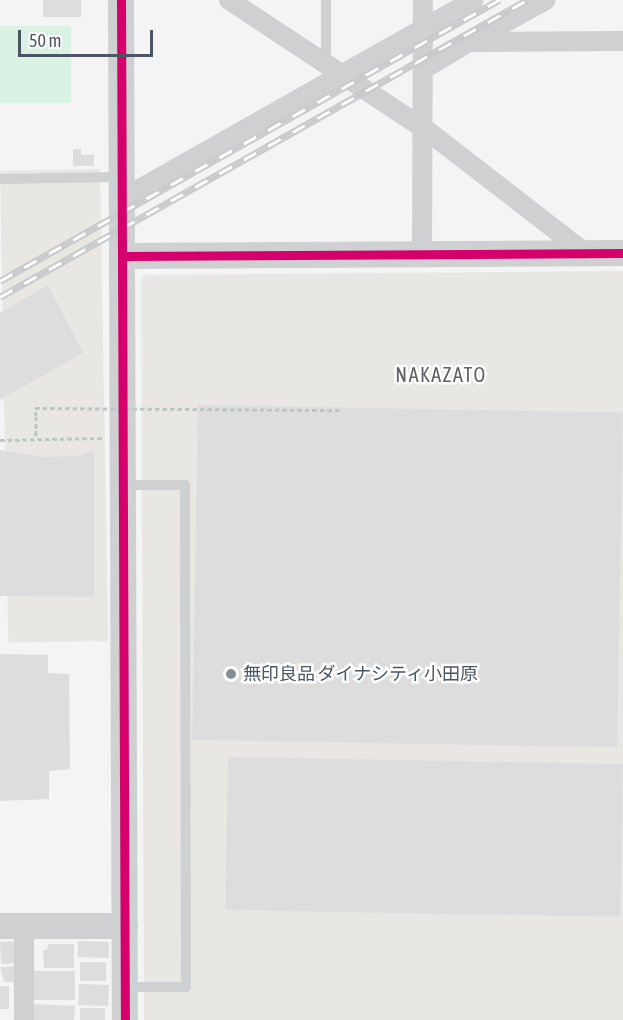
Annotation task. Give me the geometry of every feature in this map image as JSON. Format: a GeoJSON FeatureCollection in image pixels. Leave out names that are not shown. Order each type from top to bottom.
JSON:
{"type":"FeatureCollection","features":[{"type":"Feature","properties":{"kind":"street"},"geometry":{"type":"LineString","coordinates":[[121,0],[125,1020]]}},
{"type":"Feature","properties":{"kind":"street"},"geometry":{"type":"LineString","coordinates":[[229,0],[425,129],[587,254]]}},
{"type":"Feature","properties":{"kind":"street"},"geometry":{"type":"LineString","coordinates":[[422,255],[425,129],[423,0]]}},
{"type":"Feature","properties":{"kind":"street"},"geometry":{"type":"LineString","coordinates":[[122,188],[343,75],[474,0]]}},
{"type":"Feature","properties":{"kind":"street"},"geometry":{"type":"LineString","coordinates":[[424,69],[546,0]]}},
{"type":"Feature","properties":{"kind":"street"},"geometry":{"type":"LineString","coordinates":[[469,42],[623,42]]}},
{"type":"Feature","properties":{"kind":"street"},"geometry":{"type":"LineString","coordinates":[[122,256],[623,253]]}},
{"type":"Feature","properties":{"kind":"street"},"geometry":{"type":"LineString","coordinates":[[24,1020],[12,926],[125,926]]}},
{"type":"Feature","properties":{"kind":"lane"},"geometry":{"type":"LineString","coordinates":[[326,0],[326,63]]}},
{"type":"Feature","properties":{"kind":"lane"},"geometry":{"type":"LineString","coordinates":[[0,178],[122,188]]}},
{"type":"Feature","properties":{"kind":"lane"},"geometry":{"type":"LineString","coordinates":[[123,485],[186,485],[186,987],[125,987]]}},
{"type":"Feature","properties":{"kind":"path"},"geometry":{"type":"LineString","coordinates":[[36,438],[35,408],[341,410]]}},
{"type":"Feature","properties":{"kind":"path"},"geometry":{"type":"LineString","coordinates":[[0,440],[107,438]]}},
{"type":"Feature","properties":{"kind":"shaded area"},"geometry":{"type":"Polygon","coordinates":[[[100,169],[108,641],[8,643],[0,171],[100,169]]]}},
{"type":"Feature","properties":{"kind":"shaded area"},"geometry":{"type":"Polygon","coordinates":[[[623,271],[623,1020],[144,1020],[141,281],[145,275],[623,271]]]}},
{"type":"Feature","properties":{"kind":"green space"},"geometry":{"type":"Polygon","coordinates":[[[0,26],[71,26],[71,103],[0,103],[0,26]]]}},
{"type":"Feature","properties":{"kind":"building"},"geometry":{"type":"Polygon","coordinates":[[[43,0],[81,0],[81,17],[43,17],[43,0]]]}},
{"type":"Feature","properties":{"kind":"building"},"geometry":{"type":"Polygon","coordinates":[[[73,149],[81,149],[81,155],[94,155],[94,166],[73,166],[73,149]]]}},
{"type":"Feature","properties":{"kind":"building"},"geometry":{"type":"Polygon","coordinates":[[[48,285],[83,353],[0,400],[0,313],[48,285]]]}},
{"type":"Feature","properties":{"kind":"building"},"geometry":{"type":"Polygon","coordinates":[[[198,405],[623,412],[617,747],[192,740],[198,405]]]}},
{"type":"Feature","properties":{"kind":"building"},"geometry":{"type":"Polygon","coordinates":[[[0,450],[42,457],[77,456],[94,450],[94,597],[0,596],[0,450]]]}},
{"type":"Feature","properties":{"kind":"building"},"geometry":{"type":"Polygon","coordinates":[[[0,654],[48,655],[48,673],[69,674],[70,769],[49,771],[49,799],[0,801],[0,654]]]}},
{"type":"Feature","properties":{"kind":"building"},"geometry":{"type":"Polygon","coordinates":[[[228,757],[623,764],[620,917],[225,910],[228,757]]]}},
{"type":"Feature","properties":{"kind":"building"},"geometry":{"type":"Polygon","coordinates":[[[19,941],[20,963],[1,964],[0,942],[19,941]]]}},
{"type":"Feature","properties":{"kind":"building"},"geometry":{"type":"Polygon","coordinates":[[[78,941],[109,942],[108,958],[77,957],[78,941]]]}},
{"type":"Feature","properties":{"kind":"building"},"geometry":{"type":"Polygon","coordinates":[[[48,944],[74,944],[74,968],[44,968],[43,950],[47,950],[48,944]]]}},
{"type":"Feature","properties":{"kind":"building"},"geometry":{"type":"Polygon","coordinates":[[[80,962],[106,962],[106,981],[80,981],[80,962]]]}},
{"type":"Feature","properties":{"kind":"building"},"geometry":{"type":"Polygon","coordinates":[[[17,966],[18,982],[4,982],[0,967],[17,966]]]}},
{"type":"Feature","properties":{"kind":"building"},"geometry":{"type":"Polygon","coordinates":[[[30,971],[75,971],[75,1000],[30,1000],[30,971]]]}},
{"type":"Feature","properties":{"kind":"building"},"geometry":{"type":"Polygon","coordinates":[[[79,984],[109,985],[108,1006],[78,1005],[79,984]]]}},
{"type":"Feature","properties":{"kind":"building"},"geometry":{"type":"Polygon","coordinates":[[[0,986],[9,986],[9,1009],[0,1009],[0,986]]]}},
{"type":"Feature","properties":{"kind":"building"},"geometry":{"type":"Polygon","coordinates":[[[34,1004],[75,1006],[74,1020],[34,1020],[34,1004]]]}},
{"type":"Feature","properties":{"kind":"building"},"geometry":{"type":"Polygon","coordinates":[[[80,1008],[105,1008],[105,1020],[80,1020],[80,1008]]]}},
{"type":"Feature","properties":{"kind":"railway"},"geometry":{"type":"LineString","coordinates":[[0,281],[499,0]]}},
{"type":"Feature","properties":{"kind":"railway"},"geometry":{"type":"LineString","coordinates":[[0,297],[527,0]]}},
{"type":"Feature","properties":{"kind":"cycle path"},"geometry":{"type":"LineString","coordinates":[[121,0],[125,1020]]}},
{"type":"Feature","properties":{"kind":"cycle path"},"geometry":{"type":"LineString","coordinates":[[122,256],[623,253]]}},
{"type":"Feature","properties":{"kind":"place","name":"無印良品 ダイナシティ小田原"},"geometry":{"type":"Point","coordinates":[231,674]}},
{"type":"Feature","properties":{"kind":"district","name":"NAKAZATO"},"geometry":{"type":"Point","coordinates":[441,374]}}]}
